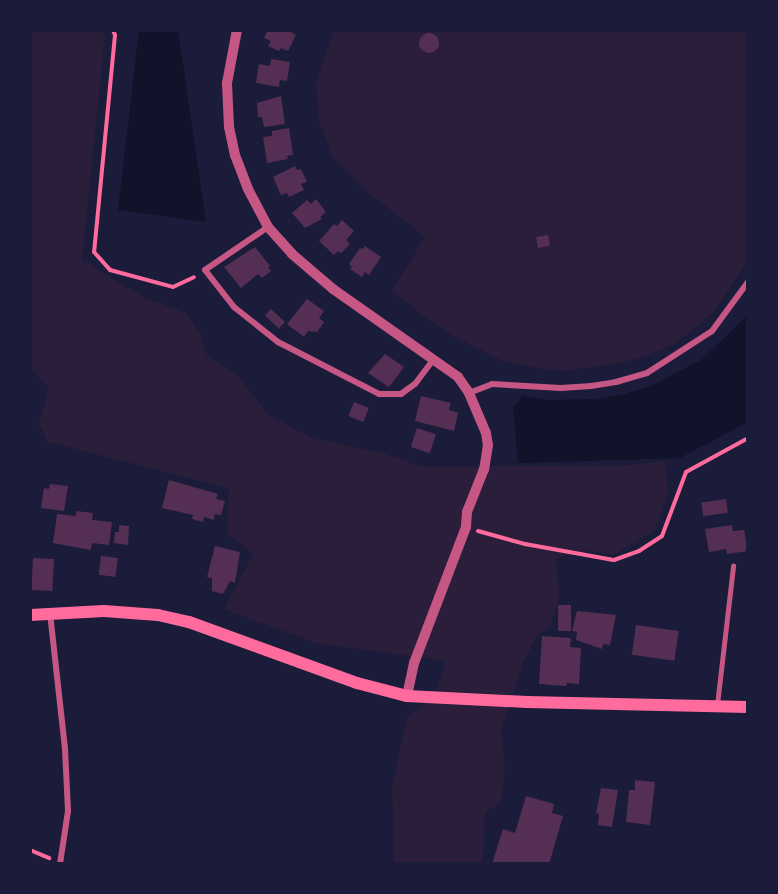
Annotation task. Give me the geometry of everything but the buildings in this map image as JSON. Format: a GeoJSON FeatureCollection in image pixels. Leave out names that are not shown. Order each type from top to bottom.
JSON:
{"type":"FeatureCollection","features":[{"type":"Feature","properties":{"kind":"main road"},"geometry":{"type":"LineString","coordinates":[[30,615],[104,611],[158,615],[189,622],[357,683],[407,696],[748,708]]}},
{"type":"Feature","properties":{"kind":"street"},"geometry":{"type":"LineString","coordinates":[[237,30],[227,83],[230,127],[235,155],[248,189],[268,227],[292,254],[333,289],[458,377],[469,393],[482,422],[488,445],[484,469],[467,512],[466,527],[414,663],[407,696]]}},
{"type":"Feature","properties":{"kind":"street"},"geometry":{"type":"LineString","coordinates":[[268,227],[205,270],[234,307],[278,342],[379,394],[401,394],[415,384],[432,360]]}},
{"type":"Feature","properties":{"kind":"street"},"geometry":{"type":"LineString","coordinates":[[469,393],[492,384],[561,388],[591,386],[616,382],[646,373],[712,330],[748,282]]}},
{"type":"Feature","properties":{"kind":"street"},"geometry":{"type":"LineString","coordinates":[[50,613],[65,749],[68,811],[60,864]]}},
{"type":"Feature","properties":{"kind":"lane"},"geometry":{"type":"LineString","coordinates":[[717,708],[733,566]]}},
{"type":"Feature","properties":{"kind":"path"},"geometry":{"type":"LineString","coordinates":[[113,30],[115,36],[94,252],[110,270],[173,287],[205,270]]}},
{"type":"Feature","properties":{"kind":"path"},"geometry":{"type":"LineString","coordinates":[[466,527],[525,544],[614,560],[639,551],[663,536],[686,472],[748,438]]}},
{"type":"Feature","properties":{"kind":"path"},"geometry":{"type":"LineString","coordinates":[[30,850],[60,864]]}},
{"type":"Feature","properties":{"kind":"shaded area"},"geometry":{"type":"Polygon","coordinates":[[[30,30],[102,30],[105,36],[82,260],[145,298],[186,313],[201,335],[207,355],[240,378],[267,414],[312,438],[383,453],[423,467],[631,465],[665,461],[668,492],[655,530],[614,555],[589,551],[556,558],[559,597],[555,613],[548,629],[538,634],[523,663],[501,730],[505,769],[501,803],[485,812],[483,864],[394,864],[392,787],[407,718],[436,693],[446,661],[315,643],[224,609],[253,554],[227,533],[229,488],[48,442],[39,424],[49,388],[30,367],[30,30]]]}},
{"type":"Feature","properties":{"kind":"shaded area"},"geometry":{"type":"Polygon","coordinates":[[[139,30],[178,30],[206,222],[118,210],[139,30]]]}},
{"type":"Feature","properties":{"kind":"shaded area"},"geometry":{"type":"Polygon","coordinates":[[[334,30],[748,30],[748,260],[713,313],[675,344],[625,362],[566,371],[542,369],[503,361],[454,336],[392,291],[425,237],[365,190],[333,157],[319,121],[316,84],[334,30]]]}},
{"type":"Feature","properties":{"kind":"shaded area"},"geometry":{"type":"Polygon","coordinates":[[[748,315],[746,423],[680,458],[518,463],[513,407],[523,396],[548,400],[597,399],[622,395],[651,386],[701,360],[748,315]]]}}]}
